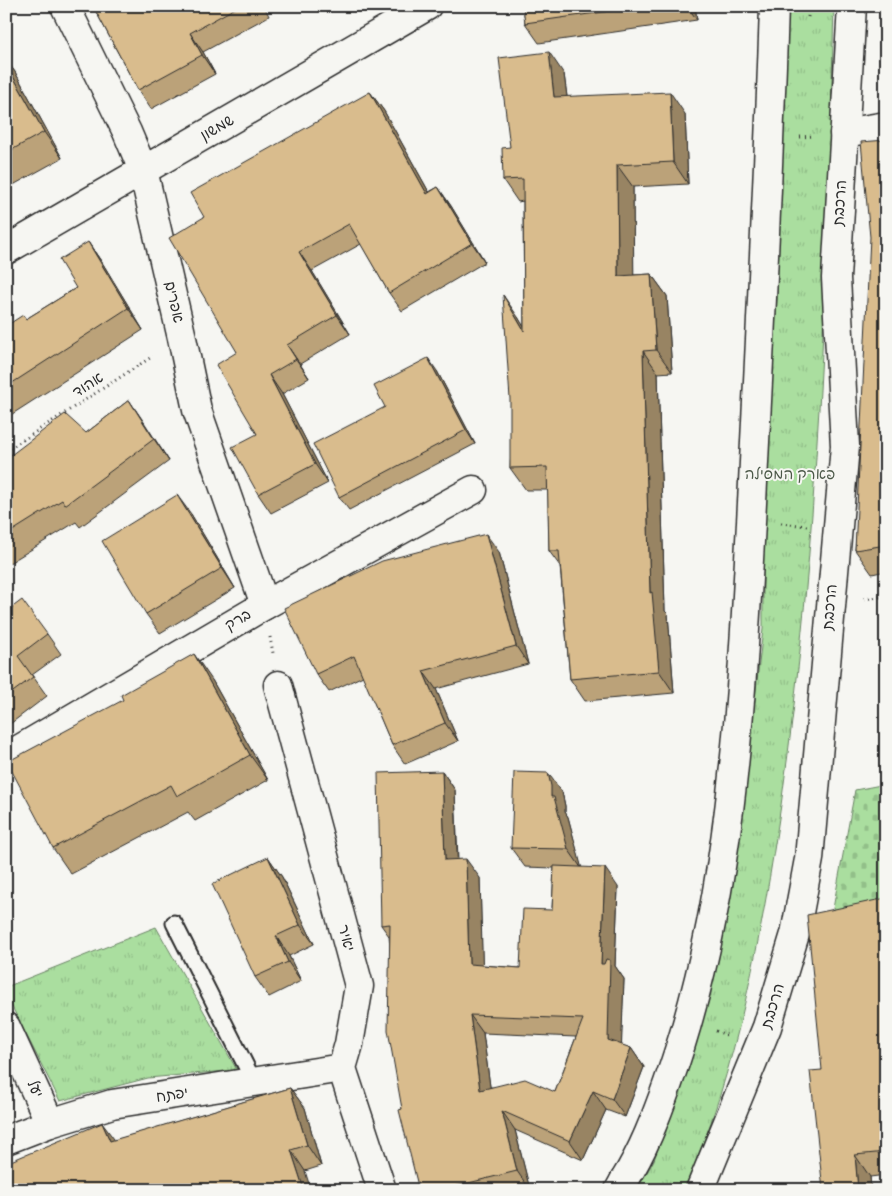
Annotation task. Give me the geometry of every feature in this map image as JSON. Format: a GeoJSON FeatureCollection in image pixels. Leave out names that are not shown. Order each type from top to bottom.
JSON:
{"type":"FeatureCollection","features":[{"type":"Feature","properties":{"kind":"street","name":"אפרים"},"geometry":{"type":"LineString","coordinates":[[65,6],[127,132],[143,170],[182,338],[196,410],[265,605]]}},
{"type":"Feature","properties":{"kind":"street","name":"שמשון"},"geometry":{"type":"LineString","coordinates":[[6,250],[428,6]]}},
{"type":"Feature","properties":{"kind":"street"},"geometry":{"type":"LineString","coordinates":[[622,1186],[651,1129],[679,1052],[699,981],[714,908],[730,794],[743,652],[753,478],[774,6]]}},
{"type":"Feature","properties":{"kind":"street","name":"הרכבת"},"geometry":{"type":"LineString","coordinates":[[700,1190],[767,1027],[795,934],[809,859],[845,446],[836,278],[852,6]]}},
{"type":"Feature","properties":{"kind":"street"},"geometry":{"type":"LineString","coordinates":[[844,133],[886,126]]}},
{"type":"Feature","properties":{"kind":"street","name":"ברק"},"geometry":{"type":"LineString","coordinates":[[6,756],[265,605],[473,490]]}},
{"type":"Feature","properties":{"kind":"street","name":"יאיר"},"geometry":{"type":"LineString","coordinates":[[278,685],[359,986],[349,1044],[342,1068]]}},
{"type":"Feature","properties":{"kind":"street","name":"יעל"},"geometry":{"type":"LineString","coordinates":[[6,1027],[50,1123]]}},
{"type":"Feature","properties":{"kind":"street"},"geometry":{"type":"LineString","coordinates":[[342,1068],[382,1190]]}},
{"type":"Feature","properties":{"kind":"street","name":"יפתח"},"geometry":{"type":"LineString","coordinates":[[7,1137],[112,1104],[342,1068]]}},
{"type":"Feature","properties":{"kind":"lane"},"geometry":{"type":"LineString","coordinates":[[174,923],[254,1082]]}},
{"type":"Feature","properties":{"kind":"path","name":"אהוד"},"geometry":{"type":"LineString","coordinates":[[6,451],[182,338]]}},
{"type":"Feature","properties":{"kind":"path"},"geometry":{"type":"LineString","coordinates":[[265,605],[278,685]]}},
{"type":"Feature","properties":{"kind":"green space","name":"פארק המסילה"},"geometry":{"type":"Polygon","coordinates":[[[785,6],[834,6],[819,407],[813,507],[794,706],[781,805],[756,952],[733,1050],[719,1099],[703,1145],[684,1190],[637,1190],[654,1160],[686,1069],[750,742],[763,629],[763,501],[777,300],[785,6]]]}},
{"type":"Feature","properties":{"kind":"green space"},"geometry":{"type":"Polygon","coordinates":[[[886,784],[886,905],[832,914],[855,790],[886,784]]]}},
{"type":"Feature","properties":{"kind":"green space"},"geometry":{"type":"Polygon","coordinates":[[[156,927],[237,1070],[148,1078],[60,1101],[6,995],[6,987],[156,927]]]}},
{"type":"Feature","properties":{"kind":"building"},"geometry":{"type":"Polygon","coordinates":[[[93,6],[239,6],[190,33],[202,55],[138,90],[93,6]]]}},
{"type":"Feature","properties":{"kind":"building"},"geometry":{"type":"Polygon","coordinates":[[[523,6],[646,6],[525,23],[523,6]]]}},
{"type":"Feature","properties":{"kind":"building"},"geometry":{"type":"Polygon","coordinates":[[[549,52],[554,97],[670,92],[673,162],[617,165],[618,276],[651,274],[656,350],[643,351],[650,593],[652,592],[659,671],[570,679],[559,551],[549,551],[547,467],[510,468],[510,399],[503,295],[524,331],[523,179],[503,180],[502,148],[510,147],[499,58],[549,52]]]}},
{"type":"Feature","properties":{"kind":"building"},"geometry":{"type":"Polygon","coordinates":[[[6,64],[44,132],[6,153],[6,64]]]}},
{"type":"Feature","properties":{"kind":"building"},"geometry":{"type":"Polygon","coordinates":[[[370,92],[427,194],[438,187],[472,243],[389,293],[349,224],[299,252],[337,315],[287,345],[296,359],[269,375],[315,464],[258,494],[232,447],[257,434],[216,365],[237,352],[169,238],[204,217],[190,193],[370,92]]]}},
{"type":"Feature","properties":{"kind":"building"},"geometry":{"type":"Polygon","coordinates":[[[886,140],[886,545],[855,550],[870,237],[861,142],[886,140]]]}},
{"type":"Feature","properties":{"kind":"building"},"geometry":{"type":"Polygon","coordinates":[[[88,242],[128,308],[6,387],[6,326],[23,315],[26,319],[76,288],[59,260],[88,242]]]}},
{"type":"Feature","properties":{"kind":"building"},"geometry":{"type":"Polygon","coordinates":[[[428,358],[466,430],[339,497],[313,444],[385,407],[374,386],[428,358]]]}},
{"type":"Feature","properties":{"kind":"building"},"geometry":{"type":"Polygon","coordinates":[[[129,400],[154,439],[65,505],[62,500],[6,535],[6,447],[11,455],[65,414],[86,433],[129,400]]]}},
{"type":"Feature","properties":{"kind":"building"},"geometry":{"type":"Polygon","coordinates":[[[177,495],[222,568],[146,614],[102,541],[177,495]]]}},
{"type":"Feature","properties":{"kind":"building"},"geometry":{"type":"Polygon","coordinates":[[[486,534],[516,646],[423,671],[445,723],[392,745],[354,656],[316,674],[284,608],[382,561],[486,534]]]}},
{"type":"Feature","properties":{"kind":"building"},"geometry":{"type":"Polygon","coordinates":[[[22,600],[47,634],[18,656],[33,677],[6,697],[6,612],[22,600]]]}},
{"type":"Feature","properties":{"kind":"building"},"geometry":{"type":"Polygon","coordinates":[[[194,654],[250,755],[177,796],[171,785],[53,848],[7,762],[123,700],[121,695],[194,654]]]}},
{"type":"Feature","properties":{"kind":"building"},"geometry":{"type":"Polygon","coordinates":[[[442,771],[445,860],[466,859],[469,964],[520,968],[523,909],[552,910],[554,866],[605,868],[601,964],[604,964],[606,959],[610,960],[608,1040],[631,1048],[612,1099],[593,1091],[570,1141],[502,1111],[517,1171],[440,1190],[419,1190],[399,1110],[402,1109],[388,1030],[390,924],[381,925],[378,773],[442,771]],[[470,1015],[480,1090],[525,1079],[555,1092],[583,1019],[470,1015]]]}},
{"type":"Feature","properties":{"kind":"building"},"geometry":{"type":"Polygon","coordinates":[[[514,772],[548,773],[551,797],[554,797],[568,849],[511,848],[514,772]]]}},
{"type":"Feature","properties":{"kind":"building"},"geometry":{"type":"Polygon","coordinates":[[[268,857],[300,925],[276,936],[288,962],[255,977],[212,884],[268,857]]]}},
{"type":"Feature","properties":{"kind":"building"},"geometry":{"type":"Polygon","coordinates":[[[886,898],[886,1152],[855,1155],[858,1190],[823,1190],[810,1071],[822,1070],[807,915],[886,898]]]}},
{"type":"Feature","properties":{"kind":"building"},"geometry":{"type":"Polygon","coordinates":[[[290,1088],[307,1145],[291,1150],[304,1190],[6,1190],[6,1163],[102,1123],[110,1141],[290,1088]]]}}]}
